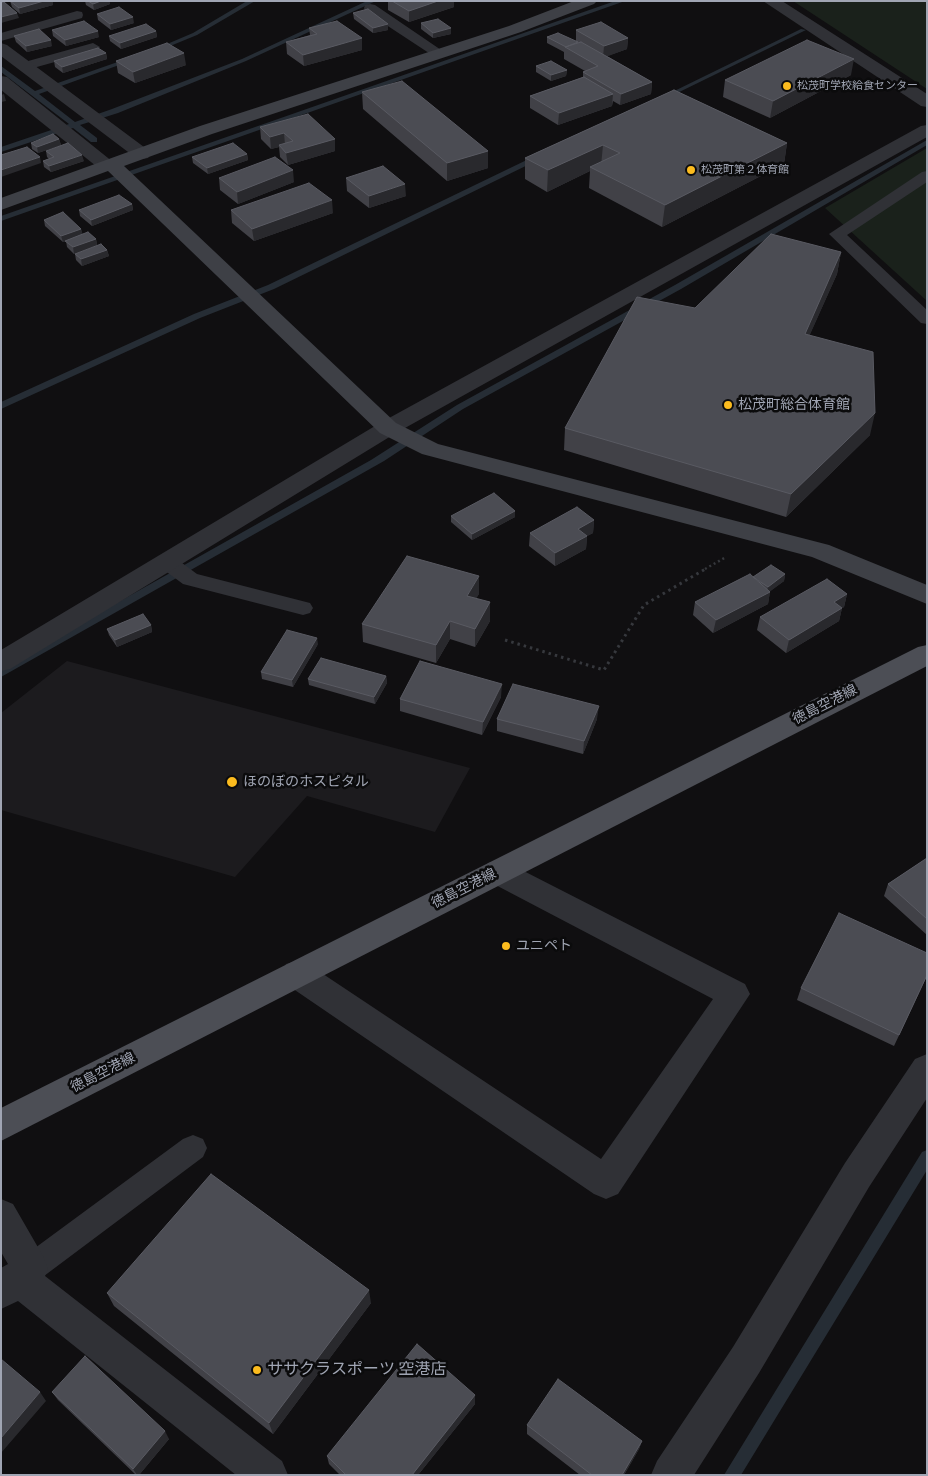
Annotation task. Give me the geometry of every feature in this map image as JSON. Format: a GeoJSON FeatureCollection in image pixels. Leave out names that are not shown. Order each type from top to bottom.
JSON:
{"type":"FeatureCollection","features":[{"type":"Feature","properties":{"kind":"main road","name":"徳島空港線"},"geometry":{"type":"LineString","coordinates":[[2,1122],[927,654]]}},
{"type":"Feature","properties":{"kind":"street"},"geometry":{"type":"LineString","coordinates":[[1,204],[206,130],[515,29],[589,1]]}},
{"type":"Feature","properties":{"kind":"street"},"geometry":{"type":"LineString","coordinates":[[771,1],[927,102]]}},
{"type":"Feature","properties":{"kind":"street"},"geometry":{"type":"LineString","coordinates":[[1,48],[142,154]]}},
{"type":"Feature","properties":{"kind":"street"},"geometry":{"type":"LineString","coordinates":[[1,81],[109,165],[388,428],[430,449],[820,551],[927,595]]}},
{"type":"Feature","properties":{"kind":"street"},"geometry":{"type":"LineString","coordinates":[[1,662],[388,428],[927,130]]}},
{"type":"Feature","properties":{"kind":"street"},"geometry":{"type":"LineString","coordinates":[[297,974],[606,1182],[734,994],[498,872]]}},
{"type":"Feature","properties":{"kind":"street"},"geometry":{"type":"LineString","coordinates":[[671,1475],[746,1360],[857,1175],[927,1069]]}},
{"type":"Feature","properties":{"kind":"street"},"geometry":{"type":"LineString","coordinates":[[1,1216],[16,1280],[268,1475]]}},
{"type":"Feature","properties":{"kind":"lane"},"geometry":{"type":"LineString","coordinates":[[370,8],[440,54]]}},
{"type":"Feature","properties":{"kind":"lane"},"geometry":{"type":"LineString","coordinates":[[1,37],[77,14]]}},
{"type":"Feature","properties":{"kind":"lane"},"geometry":{"type":"LineString","coordinates":[[26,66],[93,47]]}},
{"type":"Feature","properties":{"kind":"lane"},"geometry":{"type":"LineString","coordinates":[[927,175],[836,234],[927,318]]}},
{"type":"Feature","properties":{"kind":"lane"},"geometry":{"type":"LineString","coordinates":[[167,562],[190,579],[303,608]]}},
{"type":"Feature","properties":{"kind":"lane"},"geometry":{"type":"LineString","coordinates":[[16,1280],[193,1148]]}},
{"type":"Feature","properties":{"kind":"path"},"geometry":{"type":"LineString","coordinates":[[505,640],[604,670],[644,605],[762,536]]}},
{"type":"Feature","properties":{"kind":"shaded area"},"geometry":{"type":"Polygon","coordinates":[[[793,1],[927,1],[927,89],[793,1]]]}},
{"type":"Feature","properties":{"kind":"shaded area"},"geometry":{"type":"Polygon","coordinates":[[[927,148],[927,301],[825,208],[927,148]]]}},
{"type":"Feature","properties":{"kind":"shaded area","name":"ほのぼのホスピタル"},"geometry":{"type":"Polygon","coordinates":[[[67,661],[470,768],[435,832],[307,796],[235,877],[1,810],[1,713],[67,661]]]}},
{"type":"Feature","properties":{"kind":"building"},"geometry":{"type":"Polygon","coordinates":[[[10,1],[44,1],[19,8],[10,1]]]}},
{"type":"Feature","properties":{"kind":"building"},"geometry":{"type":"Polygon","coordinates":[[[88,1],[101,1],[93,4],[88,1]]]}},
{"type":"Feature","properties":{"kind":"building"},"geometry":{"type":"Polygon","coordinates":[[[392,1],[438,1],[409,11],[392,1]]]}},
{"type":"Feature","properties":{"kind":"building"},"geometry":{"type":"Polygon","coordinates":[[[4,2],[17,13],[1,17],[1,3],[4,2]]]}},
{"type":"Feature","properties":{"kind":"building"},"geometry":{"type":"Polygon","coordinates":[[[119,7],[133,17],[110,24],[97,14],[119,7]]]}},
{"type":"Feature","properties":{"kind":"building"},"geometry":{"type":"Polygon","coordinates":[[[368,9],[388,24],[373,28],[353,13],[368,9]]]}},
{"type":"Feature","properties":{"kind":"building"},"geometry":{"type":"Polygon","coordinates":[[[438,19],[451,28],[433,33],[421,23],[438,19]]]}},
{"type":"Feature","properties":{"kind":"building"},"geometry":{"type":"Polygon","coordinates":[[[84,21],[98,31],[65,40],[52,30],[84,21]]]}},
{"type":"Feature","properties":{"kind":"building"},"geometry":{"type":"Polygon","coordinates":[[[337,21],[362,38],[303,55],[286,42],[317,34],[309,28],[337,21]]]}},
{"type":"Feature","properties":{"kind":"building"},"geometry":{"type":"Polygon","coordinates":[[[601,22],[628,38],[604,46],[576,30],[601,22]]]}},
{"type":"Feature","properties":{"kind":"building"},"geometry":{"type":"Polygon","coordinates":[[[146,24],[156,31],[120,43],[109,36],[146,24]]]}},
{"type":"Feature","properties":{"kind":"building"},"geometry":{"type":"Polygon","coordinates":[[[39,29],[51,40],[26,46],[14,36],[39,29]]]}},
{"type":"Feature","properties":{"kind":"building"},"geometry":{"type":"Polygon","coordinates":[[[558,33],[578,42],[566,47],[547,37],[558,33]]]}},
{"type":"Feature","properties":{"kind":"building"},"geometry":{"type":"Polygon","coordinates":[[[807,40],[854,59],[773,101],[725,80],[807,40]]]}},
{"type":"Feature","properties":{"kind":"building"},"geometry":{"type":"Polygon","coordinates":[[[581,42],[652,82],[621,94],[583,72],[598,66],[565,47],[581,42]]]}},
{"type":"Feature","properties":{"kind":"building"},"geometry":{"type":"Polygon","coordinates":[[[167,43],[184,53],[133,72],[116,61],[167,43]]]}},
{"type":"Feature","properties":{"kind":"building"},"geometry":{"type":"Polygon","coordinates":[[[98,48],[106,53],[62,67],[54,61],[98,48]]]}},
{"type":"Feature","properties":{"kind":"building"},"geometry":{"type":"Polygon","coordinates":[[[551,61],[567,70],[551,75],[536,66],[551,61]]]}},
{"type":"Feature","properties":{"kind":"building"},"geometry":{"type":"Polygon","coordinates":[[[584,77],[613,94],[559,113],[530,96],[584,77]]]}},
{"type":"Feature","properties":{"kind":"building"},"geometry":{"type":"Polygon","coordinates":[[[402,81],[488,151],[447,163],[362,92],[402,81]]]}},
{"type":"Feature","properties":{"kind":"building","name":"松茂町第２体育館"},"geometry":{"type":"Polygon","coordinates":[[[674,90],[787,143],[665,205],[590,167],[620,153],[603,145],[548,170],[525,158],[674,90]]]}},
{"type":"Feature","properties":{"kind":"building"},"geometry":{"type":"Polygon","coordinates":[[[308,114],[335,139],[286,153],[279,145],[293,141],[284,133],[270,137],[260,127],[308,114]]]}},
{"type":"Feature","properties":{"kind":"building"},"geometry":{"type":"Polygon","coordinates":[[[53,134],[59,139],[37,147],[31,143],[53,134]]]}},
{"type":"Feature","properties":{"kind":"building"},"geometry":{"type":"Polygon","coordinates":[[[68,143],[82,155],[49,166],[43,161],[54,157],[46,151],[68,143]]]}},
{"type":"Feature","properties":{"kind":"building"},"geometry":{"type":"Polygon","coordinates":[[[233,143],[247,154],[207,168],[192,157],[233,143]]]}},
{"type":"Feature","properties":{"kind":"building"},"geometry":{"type":"Polygon","coordinates":[[[27,147],[40,157],[1,170],[1,155],[27,147]]]}},
{"type":"Feature","properties":{"kind":"building"},"geometry":{"type":"Polygon","coordinates":[[[275,157],[293,170],[237,192],[219,178],[275,157]]]}},
{"type":"Feature","properties":{"kind":"building"},"geometry":{"type":"Polygon","coordinates":[[[383,166],[405,184],[369,196],[346,178],[383,166]]]}},
{"type":"Feature","properties":{"kind":"building"},"geometry":{"type":"Polygon","coordinates":[[[309,183],[332,200],[252,229],[231,210],[309,183]]]}},
{"type":"Feature","properties":{"kind":"building"},"geometry":{"type":"Polygon","coordinates":[[[119,195],[132,204],[91,220],[79,210],[119,195]]]}},
{"type":"Feature","properties":{"kind":"building"},"geometry":{"type":"Polygon","coordinates":[[[63,212],[81,229],[61,236],[44,220],[63,212]]]}},
{"type":"Feature","properties":{"kind":"building"},"geometry":{"type":"Polygon","coordinates":[[[88,232],[96,239],[73,247],[65,241],[88,232]]]}},
{"type":"Feature","properties":{"kind":"building","name":"松茂町総合体育館"},"geometry":{"type":"Polygon","coordinates":[[[771,234],[841,252],[805,334],[873,352],[875,413],[791,494],[565,428],[637,297],[695,308],[771,234]]]}},
{"type":"Feature","properties":{"kind":"building"},"geometry":{"type":"Polygon","coordinates":[[[101,244],[107,250],[81,259],[75,254],[101,244]]]}},
{"type":"Feature","properties":{"kind":"building"},"geometry":{"type":"Polygon","coordinates":[[[494,493],[515,511],[472,534],[451,516],[494,493]]]}},
{"type":"Feature","properties":{"kind":"building"},"geometry":{"type":"Polygon","coordinates":[[[577,507],[594,520],[578,529],[587,536],[555,553],[530,533],[577,507]]]}},
{"type":"Feature","properties":{"kind":"building"},"geometry":{"type":"Polygon","coordinates":[[[407,556],[479,576],[467,596],[490,602],[475,629],[450,621],[436,645],[362,624],[407,556]]]}},
{"type":"Feature","properties":{"kind":"building"},"geometry":{"type":"Polygon","coordinates":[[[771,565],[785,574],[768,587],[753,577],[771,565]]]}},
{"type":"Feature","properties":{"kind":"building"},"geometry":{"type":"Polygon","coordinates":[[[750,574],[770,592],[716,620],[695,602],[750,574]]]}},
{"type":"Feature","properties":{"kind":"building"},"geometry":{"type":"Polygon","coordinates":[[[827,579],[847,594],[834,602],[842,608],[789,640],[760,617],[827,579]]]}},
{"type":"Feature","properties":{"kind":"building"},"geometry":{"type":"Polygon","coordinates":[[[143,614],[151,625],[115,640],[107,629],[143,614]]]}},
{"type":"Feature","properties":{"kind":"building"},"geometry":{"type":"Polygon","coordinates":[[[287,630],[317,638],[292,680],[261,672],[287,630]]]}},
{"type":"Feature","properties":{"kind":"building"},"geometry":{"type":"Polygon","coordinates":[[[321,658],[386,676],[374,697],[308,679],[321,658]]]}},
{"type":"Feature","properties":{"kind":"building"},"geometry":{"type":"Polygon","coordinates":[[[420,661],[502,684],[483,722],[400,699],[420,661]]]}},
{"type":"Feature","properties":{"kind":"building"},"geometry":{"type":"Polygon","coordinates":[[[513,684],[599,706],[584,741],[497,719],[513,684]]]}},
{"type":"Feature","properties":{"kind":"building"},"geometry":{"type":"Polygon","coordinates":[[[927,858],[927,919],[888,884],[927,858]]]}},
{"type":"Feature","properties":{"kind":"building"},"geometry":{"type":"Polygon","coordinates":[[[839,913],[927,953],[927,975],[899,1035],[801,988],[839,913]]]}},
{"type":"Feature","properties":{"kind":"building","name":"ササクラスポーツ 空港店"},"geometry":{"type":"Polygon","coordinates":[[[211,1174],[369,1290],[269,1423],[107,1293],[211,1174]]]}},
{"type":"Feature","properties":{"kind":"building"},"geometry":{"type":"Polygon","coordinates":[[[417,1344],[475,1395],[412,1475],[346,1475],[327,1456],[417,1344]]]}},
{"type":"Feature","properties":{"kind":"building"},"geometry":{"type":"Polygon","coordinates":[[[85,1356],[165,1431],[133,1469],[52,1392],[85,1356]]]}},
{"type":"Feature","properties":{"kind":"building"},"geometry":{"type":"Polygon","coordinates":[[[1,1359],[40,1392],[1,1438],[1,1359]]]}},
{"type":"Feature","properties":{"kind":"building"},"geometry":{"type":"Polygon","coordinates":[[[558,1379],[642,1441],[622,1475],[592,1475],[527,1425],[558,1379]]]}},
{"type":"Feature","properties":{"kind":"waterway"},"geometry":{"type":"LineString","coordinates":[[156,50],[195,34],[252,1]]}},
{"type":"Feature","properties":{"kind":"waterway"},"geometry":{"type":"LineString","coordinates":[[74,125],[115,111],[244,60],[373,1]]}},
{"type":"Feature","properties":{"kind":"waterway"},"geometry":{"type":"LineString","coordinates":[[1,219],[622,1]]}},
{"type":"Feature","properties":{"kind":"waterway"},"geometry":{"type":"LineString","coordinates":[[663,98],[803,30]]}},
{"type":"Feature","properties":{"kind":"waterway"},"geometry":{"type":"LineString","coordinates":[[34,94],[131,59]]}},
{"type":"Feature","properties":{"kind":"waterway"},"geometry":{"type":"LineString","coordinates":[[1,68],[34,94]]}},
{"type":"Feature","properties":{"kind":"waterway"},"geometry":{"type":"LineString","coordinates":[[34,94],[74,125]]}},
{"type":"Feature","properties":{"kind":"waterway"},"geometry":{"type":"LineString","coordinates":[[1,150],[74,125]]}},
{"type":"Feature","properties":{"kind":"waterway"},"geometry":{"type":"LineString","coordinates":[[74,125],[94,140]]}},
{"type":"Feature","properties":{"kind":"waterway"},"geometry":{"type":"LineString","coordinates":[[375,462],[460,407],[678,287],[927,142]]}},
{"type":"Feature","properties":{"kind":"waterway"},"geometry":{"type":"LineString","coordinates":[[1,406],[197,316],[271,287],[538,158]]}},
{"type":"Feature","properties":{"kind":"waterway"},"geometry":{"type":"LineString","coordinates":[[1,673],[381,459]]}},
{"type":"Feature","properties":{"kind":"waterway"},"geometry":{"type":"LineString","coordinates":[[732,1475],[927,1157]]}},
{"type":"Feature","properties":{"kind":"place","name":"松茂町学校給食センター"},"geometry":{"type":"Point","coordinates":[787,86]}},
{"type":"Feature","properties":{"kind":"place","name":"松茂町第２体育館"},"geometry":{"type":"Point","coordinates":[691,170]}},
{"type":"Feature","properties":{"kind":"place","name":"松茂町総合体育館"},"geometry":{"type":"Point","coordinates":[728,405]}},
{"type":"Feature","properties":{"kind":"place","name":"ほのぼのホスピタル"},"geometry":{"type":"Point","coordinates":[232,782]}},
{"type":"Feature","properties":{"kind":"place","name":"ユニペト"},"geometry":{"type":"Point","coordinates":[506,946]}},
{"type":"Feature","properties":{"kind":"place","name":"ササクラスポーツ 空港店"},"geometry":{"type":"Point","coordinates":[257,1370]}}]}
